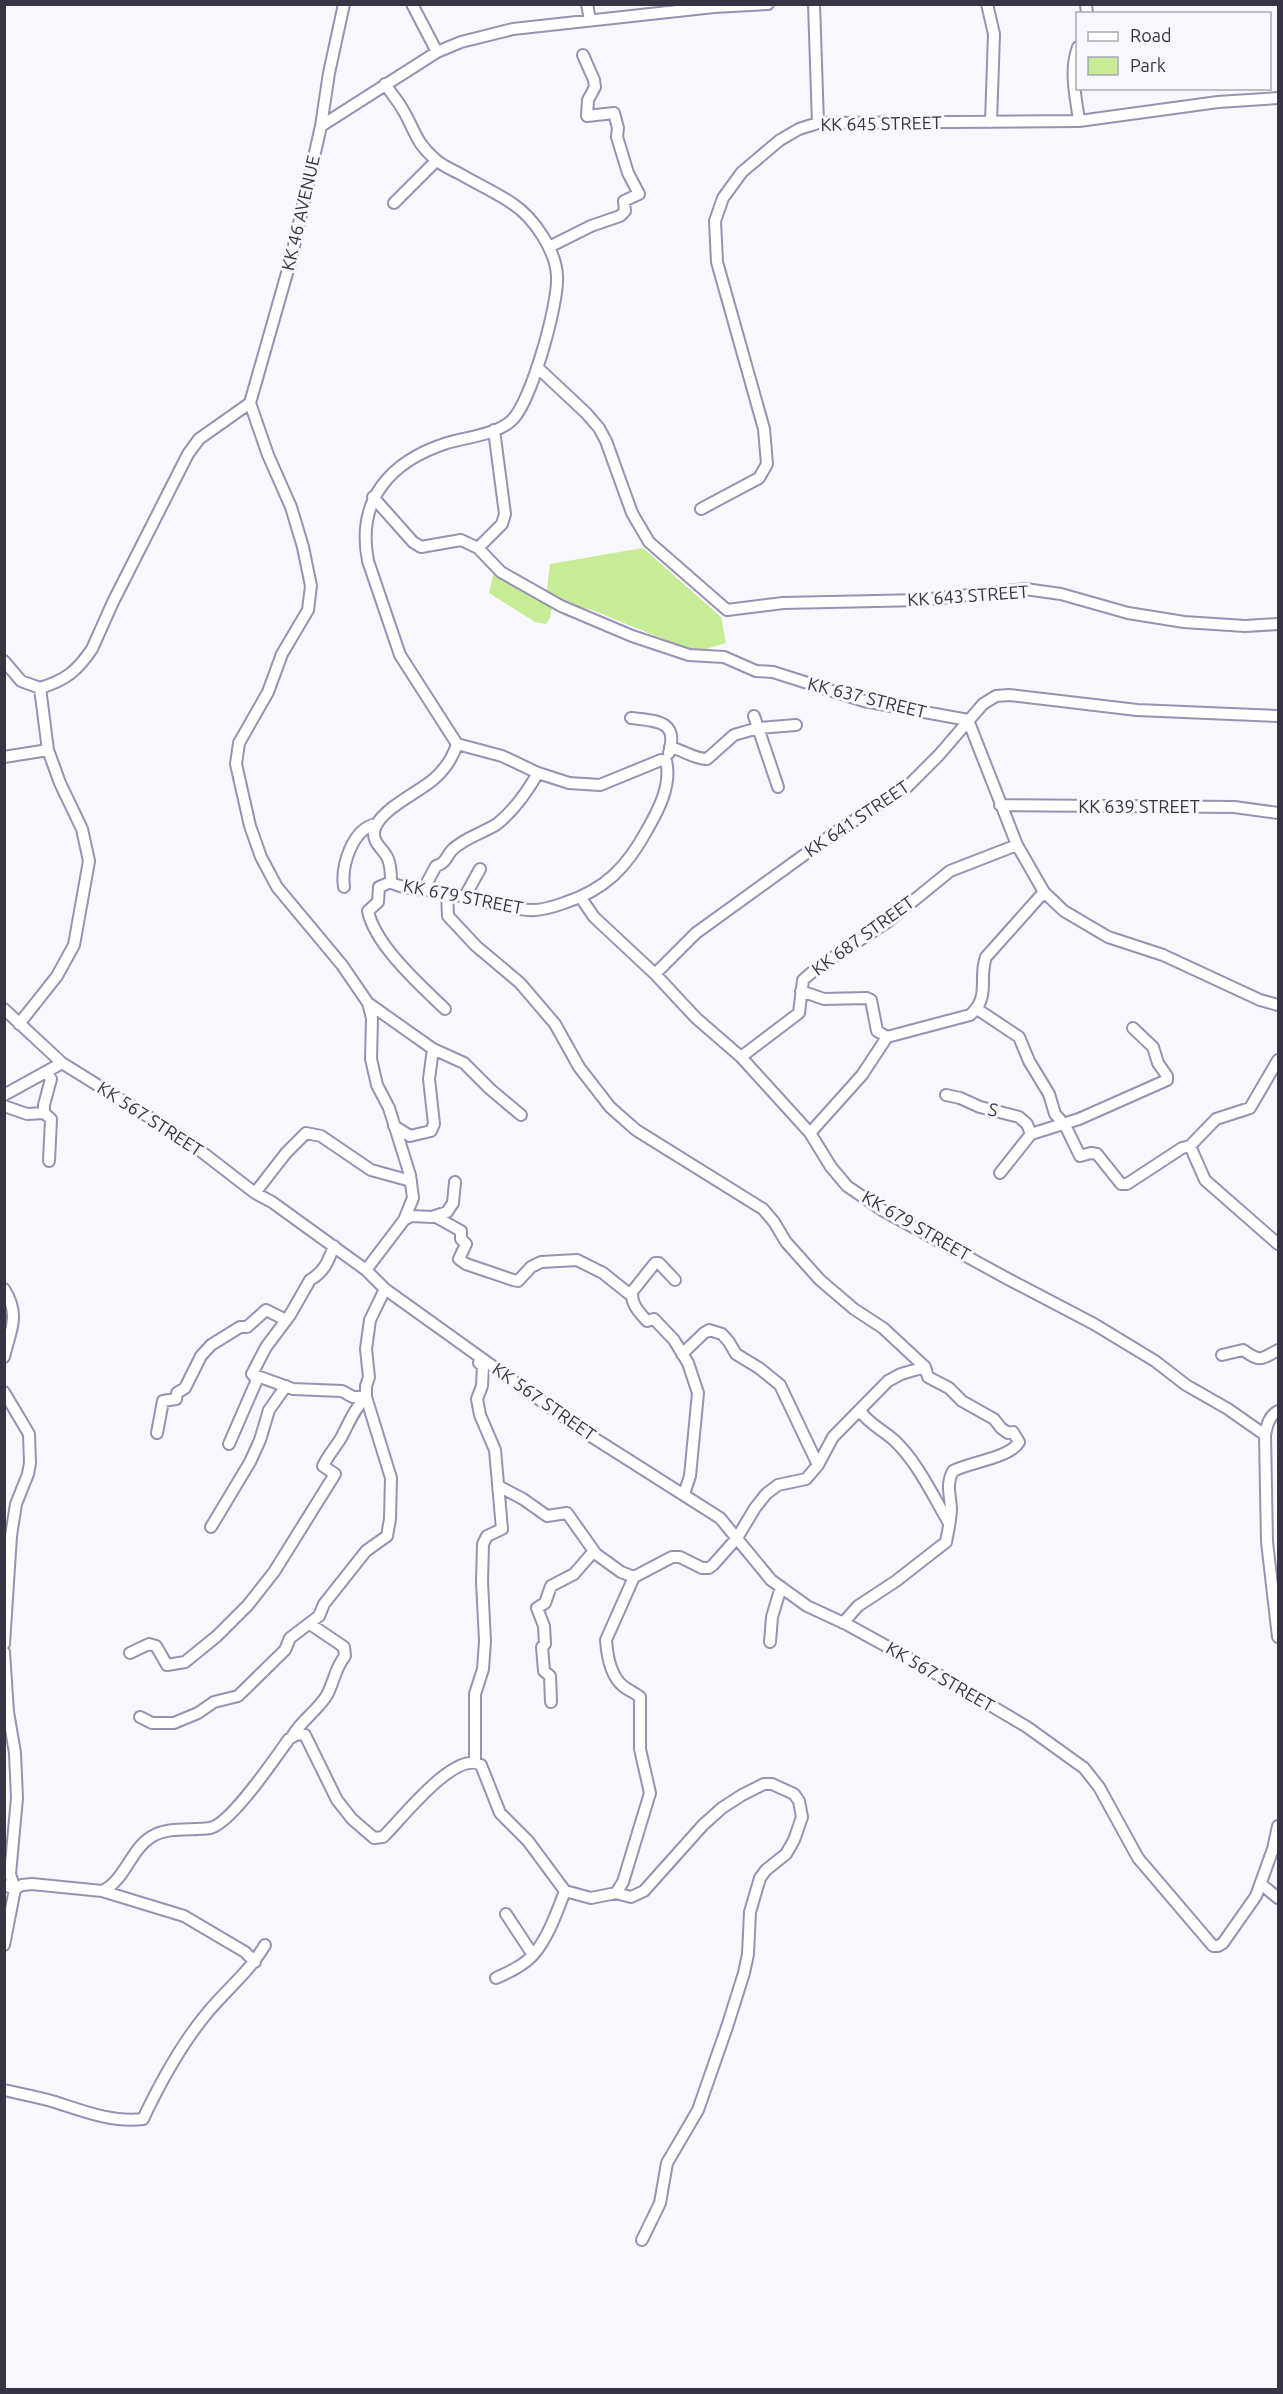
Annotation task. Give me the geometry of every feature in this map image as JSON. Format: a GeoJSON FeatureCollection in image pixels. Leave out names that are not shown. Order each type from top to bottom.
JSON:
{"type":"FeatureCollection","features":[{"type":"Feature","properties":{"kind":"street","name":"KK 46 AVENUE"},"geometry":{"type":"LineString","coordinates":[[250,403],[291,259],[321,126],[329,73],[344,4]]}},
{"type":"Feature","properties":{"kind":"street"},"geometry":{"type":"LineString","coordinates":[[412,4],[437,52]]}},
{"type":"Feature","properties":{"kind":"street"},"geometry":{"type":"LineString","coordinates":[[587,4],[590,20]]}},
{"type":"Feature","properties":{"kind":"street"},"geometry":{"type":"LineString","coordinates":[[321,126],[437,52],[461,42],[513,29],[714,7],[768,4]]}},
{"type":"Feature","properties":{"kind":"street"},"geometry":{"type":"LineString","coordinates":[[814,4],[818,123]]}},
{"type":"Feature","properties":{"kind":"street"},"geometry":{"type":"LineString","coordinates":[[987,4],[994,34],[991,122]]}},
{"type":"Feature","properties":{"kind":"street"},"geometry":{"type":"LineString","coordinates":[[1076,50],[1073,59],[1073,73],[1079,122]]}},
{"type":"Feature","properties":{"kind":"street"},"geometry":{"type":"LineString","coordinates":[[549,247],[591,226],[620,216],[625,211],[624,201],[639,194],[628,173],[616,136],[618,128],[614,112],[587,116],[588,100],[595,87],[583,55]]}},
{"type":"Feature","properties":{"kind":"street"},"geometry":{"type":"LineString","coordinates":[[385,84],[404,110],[418,142],[436,160],[516,205],[540,232],[555,260],[557,278],[552,316],[537,367],[519,413],[506,425],[494,430],[428,450],[390,474],[373,497],[366,525],[365,546],[400,656],[458,744],[502,756],[538,773],[569,783],[600,785],[661,760],[667,765]]}},
{"type":"Feature","properties":{"kind":"street","name":"KK 645 STREET"},"geometry":{"type":"LineString","coordinates":[[700,509],[759,478],[767,464],[764,429],[717,262],[715,221],[723,198],[742,172],[780,140],[799,129],[818,123],[1079,122],[1218,102],[1278,98]]}},
{"type":"Feature","properties":{"kind":"street"},"geometry":{"type":"LineString","coordinates":[[394,203],[436,160]]}},
{"type":"Feature","properties":{"kind":"street","name":"KK 643 STREET"},"geometry":{"type":"LineString","coordinates":[[537,367],[599,428],[606,441],[632,513],[649,542],[727,610],[783,603],[922,600],[1025,589],[1061,594],[1128,613],[1184,622],[1245,626],[1278,624]]}},
{"type":"Feature","properties":{"kind":"street"},"geometry":{"type":"LineString","coordinates":[[4,661],[21,681],[40,688],[67,677],[80,667],[92,649],[172,482],[199,438],[250,403],[268,455],[291,507],[303,547],[311,586],[308,610],[282,654],[268,692],[239,743],[236,764],[250,826],[261,857],[277,886],[342,965],[368,1003],[372,1018],[370,1059],[376,1085],[389,1108],[411,1181],[413,1198],[404,1220],[366,1270]]}},
{"type":"Feature","properties":{"kind":"street"},"geometry":{"type":"LineString","coordinates":[[373,497],[412,542],[421,547],[434,547],[461,540],[478,548],[502,524],[505,513],[494,430]]}},
{"type":"Feature","properties":{"kind":"street","name":"KK 637 STREET"},"geometry":{"type":"LineString","coordinates":[[478,548],[501,572],[530,590],[561,606],[632,636],[689,655],[724,657],[756,670],[773,672],[864,701],[968,720]]}},
{"type":"Feature","properties":{"kind":"street"},"geometry":{"type":"LineString","coordinates":[[19,1024],[57,976],[74,945],[89,861],[82,829],[60,783],[48,750],[40,688]]}},
{"type":"Feature","properties":{"kind":"street","name":"KK 641 STREET"},"geometry":{"type":"LineString","coordinates":[[655,974],[696,933],[832,834],[907,787],[939,755],[983,704],[996,696],[1009,695],[1137,710],[1278,716]]}},
{"type":"Feature","properties":{"kind":"street"},"geometry":{"type":"LineString","coordinates":[[754,716],[778,787]]}},
{"type":"Feature","properties":{"kind":"street"},"geometry":{"type":"LineString","coordinates":[[581,898],[592,894],[625,864],[644,837],[660,807],[672,741],[670,729],[666,724],[631,718]]}},
{"type":"Feature","properties":{"kind":"street"},"geometry":{"type":"LineString","coordinates":[[968,720],[1017,845],[1044,892],[1065,911],[1108,937],[1163,956],[1260,1000],[1278,1005]]}},
{"type":"Feature","properties":{"kind":"street"},"geometry":{"type":"LineString","coordinates":[[670,747],[697,759],[707,759],[734,735],[758,728],[796,725]]}},
{"type":"Feature","properties":{"kind":"street"},"geometry":{"type":"LineString","coordinates":[[344,887],[343,879],[351,847],[359,834],[366,827],[376,824],[382,815],[435,778],[449,762],[458,744]]}},
{"type":"Feature","properties":{"kind":"street"},"geometry":{"type":"LineString","coordinates":[[4,757],[48,750]]}},
{"type":"Feature","properties":{"kind":"street"},"geometry":{"type":"LineString","coordinates":[[423,890],[436,866],[443,864],[452,850],[497,824],[524,798],[538,773]]}},
{"type":"Feature","properties":{"kind":"street","name":"KK 639 STREET"},"geometry":{"type":"LineString","coordinates":[[1000,806],[1234,807],[1278,813]]}},
{"type":"Feature","properties":{"kind":"street","name":"KK 679 STREET"},"geometry":{"type":"LineString","coordinates":[[376,824],[374,834],[376,843],[390,862],[391,882],[399,886],[447,893],[528,910],[540,910],[581,898],[594,917],[655,974],[696,1018],[741,1058],[810,1132],[831,1167],[847,1186],[882,1210],[1008,1280],[1094,1324],[1155,1361],[1186,1385],[1228,1409],[1265,1435]]}},
{"type":"Feature","properties":{"kind":"street","name":"KK 687 STREET"},"geometry":{"type":"LineString","coordinates":[[741,1058],[800,1012],[802,980],[817,968],[886,923],[950,871],[1017,845]]}},
{"type":"Feature","properties":{"kind":"street"},"geometry":{"type":"LineString","coordinates":[[464,898],[480,869]]}},
{"type":"Feature","properties":{"kind":"street"},"geometry":{"type":"LineString","coordinates":[[391,882],[379,886],[378,902],[368,911],[370,922],[403,968],[445,1009]]}},
{"type":"Feature","properties":{"kind":"street"},"geometry":{"type":"LineString","coordinates":[[801,992],[824,999],[867,998],[871,1000],[877,1032],[887,1037],[970,1015],[977,1009],[983,995],[983,966],[987,957],[1044,892]]}},
{"type":"Feature","properties":{"kind":"street"},"geometry":{"type":"LineString","coordinates":[[447,893],[448,916],[476,946],[520,982],[555,1024],[579,1067],[610,1107],[636,1130],[763,1209],[786,1242],[820,1280],[854,1309],[883,1328],[925,1367],[928,1377],[949,1388],[962,1401],[994,1419],[1008,1433],[1013,1432],[1019,1442],[1016,1448],[1005,1454],[953,1471],[949,1478],[951,1510],[946,1542],[889,1586],[858,1606],[843,1623]]}},
{"type":"Feature","properties":{"kind":"street"},"geometry":{"type":"LineString","coordinates":[[368,1003],[433,1049],[464,1063],[521,1115]]}},
{"type":"Feature","properties":{"kind":"street","name":"KK 567 STREET"},"geometry":{"type":"LineString","coordinates":[[4,1009],[62,1063],[189,1142],[255,1193],[272,1202],[334,1246],[366,1270],[385,1289],[480,1358],[586,1433],[720,1518],[771,1580],[807,1606],[946,1679],[1027,1727],[1068,1756],[1092,1777],[1138,1858],[1213,1946],[1218,1947],[1223,1943],[1256,1896],[1261,1884]]}},
{"type":"Feature","properties":{"kind":"street"},"geometry":{"type":"LineString","coordinates":[[977,1009],[1019,1037],[1029,1061],[1049,1094],[1055,1114],[1065,1125],[1080,1156],[1097,1154],[1121,1184],[1127,1184],[1190,1146],[1216,1119],[1250,1108],[1278,1060]]}},
{"type":"Feature","properties":{"kind":"street"},"geometry":{"type":"LineString","coordinates":[[1000,1173],[1031,1134],[1065,1125],[1167,1080],[1153,1047],[1133,1028]]}},
{"type":"Feature","properties":{"kind":"street"},"geometry":{"type":"LineString","coordinates":[[810,1132],[862,1075],[887,1037]]}},
{"type":"Feature","properties":{"kind":"street"},"geometry":{"type":"LineString","coordinates":[[394,1126],[410,1136],[431,1131],[434,1124],[429,1079],[433,1049]]}},
{"type":"Feature","properties":{"kind":"street"},"geometry":{"type":"LineString","coordinates":[[4,1095],[62,1063]]}},
{"type":"Feature","properties":{"kind":"street"},"geometry":{"type":"LineString","coordinates":[[44,1113],[51,1079],[46,1072]]}},
{"type":"Feature","properties":{"kind":"street","name":"S"},"geometry":{"type":"LineString","coordinates":[[946,1095],[1023,1119],[1031,1134]]}},
{"type":"Feature","properties":{"kind":"street"},"geometry":{"type":"LineString","coordinates":[[4,1106],[27,1114],[44,1113],[51,1119],[50,1161]]}},
{"type":"Feature","properties":{"kind":"street"},"geometry":{"type":"LineString","coordinates":[[255,1193],[286,1153],[306,1133],[321,1136],[371,1170],[411,1181]]}},
{"type":"Feature","properties":{"kind":"street"},"geometry":{"type":"LineString","coordinates":[[1190,1146],[1197,1167],[1205,1180],[1278,1244]]}},
{"type":"Feature","properties":{"kind":"street"},"geometry":{"type":"LineString","coordinates":[[404,1220],[411,1216],[436,1217],[447,1212],[453,1203],[455,1182]]}},
{"type":"Feature","properties":{"kind":"street"},"geometry":{"type":"LineString","coordinates":[[436,1217],[461,1231],[461,1239],[466,1244],[459,1259],[466,1264],[518,1281],[531,1267],[541,1262],[577,1260],[603,1273],[628,1293],[632,1292]]}},
{"type":"Feature","properties":{"kind":"street"},"geometry":{"type":"LineString","coordinates":[[252,1374],[266,1347],[286,1320],[310,1280],[318,1277],[322,1271],[334,1246]]}},
{"type":"Feature","properties":{"kind":"street"},"geometry":{"type":"LineString","coordinates":[[675,1280],[659,1263],[655,1263],[632,1292],[632,1299],[647,1321],[654,1319],[674,1340],[688,1363],[698,1393],[690,1476],[684,1494]]}},
{"type":"Feature","properties":{"kind":"street"},"geometry":{"type":"LineString","coordinates":[[4,1289],[11,1300],[14,1317],[4,1357]]}},
{"type":"Feature","properties":{"kind":"street"},"geometry":{"type":"LineString","coordinates":[[140,1718],[152,1723],[174,1723],[214,1702],[238,1696],[285,1650],[290,1638],[304,1625],[310,1624],[319,1616],[324,1604],[360,1557],[387,1536],[390,1519],[391,1478],[366,1397],[369,1377],[366,1348],[370,1320],[385,1289]]}},
{"type":"Feature","properties":{"kind":"street"},"geometry":{"type":"LineString","coordinates":[[157,1433],[163,1401],[176,1400],[177,1393],[185,1388],[201,1356],[211,1345],[240,1327],[248,1327],[266,1310],[286,1320]]}},
{"type":"Feature","properties":{"kind":"street"},"geometry":{"type":"LineString","coordinates":[[682,1354],[709,1330],[722,1334],[736,1354],[759,1368],[780,1386],[819,1465]]}},
{"type":"Feature","properties":{"kind":"street"},"geometry":{"type":"LineString","coordinates":[[1222,1355],[1243,1350],[1253,1359],[1261,1359],[1278,1350]]}},
{"type":"Feature","properties":{"kind":"street"},"geometry":{"type":"LineString","coordinates":[[476,1761],[475,1694],[483,1669],[485,1641],[483,1544],[487,1536],[502,1528],[495,1450],[480,1415],[477,1400],[482,1386],[483,1366],[479,1363],[480,1358]]}},
{"type":"Feature","properties":{"kind":"street"},"geometry":{"type":"LineString","coordinates":[[616,1893],[623,1882],[650,1793],[640,1749],[640,1697],[622,1686],[613,1673],[606,1647],[606,1640],[634,1577],[672,1557],[680,1557],[702,1568],[709,1568],[737,1538],[766,1494],[778,1485],[806,1479],[819,1465],[833,1437],[888,1381],[901,1374],[925,1367]]}},
{"type":"Feature","properties":{"kind":"street"},"geometry":{"type":"LineString","coordinates":[[252,1374],[293,1389],[342,1391],[353,1397],[366,1397]]}},
{"type":"Feature","properties":{"kind":"street"},"geometry":{"type":"LineString","coordinates":[[229,1444],[256,1382],[252,1374]]}},
{"type":"Feature","properties":{"kind":"street"},"geometry":{"type":"LineString","coordinates":[[211,1527],[250,1462],[260,1440],[269,1410],[286,1386]]}},
{"type":"Feature","properties":{"kind":"street"},"geometry":{"type":"LineString","coordinates":[[4,1392],[29,1434],[30,1463],[16,1504],[11,1536],[4,1644]]}},
{"type":"Feature","properties":{"kind":"street"},"geometry":{"type":"LineString","coordinates":[[130,1653],[149,1644],[156,1646],[167,1665],[185,1662],[217,1636],[248,1605],[274,1572],[324,1495],[335,1474],[323,1466],[327,1456],[340,1439],[356,1407],[366,1397]]}},
{"type":"Feature","properties":{"kind":"street"},"geometry":{"type":"LineString","coordinates":[[860,1411],[866,1420],[896,1442],[927,1486],[949,1523]]}},
{"type":"Feature","properties":{"kind":"street"},"geometry":{"type":"LineString","coordinates":[[1278,1411],[1267,1424],[1265,1435],[1267,1542],[1278,1638]]}},
{"type":"Feature","properties":{"kind":"street"},"geometry":{"type":"LineString","coordinates":[[500,1487],[523,1499],[546,1516],[567,1513],[594,1551],[621,1572],[634,1577]]}},
{"type":"Feature","properties":{"kind":"street"},"geometry":{"type":"LineString","coordinates":[[551,1702],[550,1676],[544,1671],[541,1652],[545,1644],[544,1626],[537,1608],[545,1603],[551,1586],[574,1574],[594,1551]]}},
{"type":"Feature","properties":{"kind":"street"},"geometry":{"type":"LineString","coordinates":[[770,1641],[772,1617],[781,1587]]}},
{"type":"Feature","properties":{"kind":"street"},"geometry":{"type":"LineString","coordinates":[[102,1891],[112,1887],[148,1838],[167,1831],[210,1828],[226,1820],[301,1723],[326,1696],[338,1665],[345,1656],[344,1647],[310,1624]]}},
{"type":"Feature","properties":{"kind":"street"},"geometry":{"type":"LineString","coordinates":[[4,1652],[8,1712],[15,1753],[17,1798],[4,1945]]}},
{"type":"Feature","properties":{"kind":"street"},"geometry":{"type":"LineString","coordinates":[[293,1735],[305,1735],[337,1800],[352,1819],[374,1838],[383,1837],[448,1772],[463,1763],[476,1761],[481,1765],[500,1813],[528,1841],[565,1891],[591,1898],[616,1893],[631,1898],[644,1892],[703,1825],[722,1808],[764,1784],[772,1784],[794,1794],[800,1801],[802,1817],[794,1840],[786,1854],[766,1870],[760,1878],[750,1912],[748,1953],[744,1973],[727,2027],[698,2110],[667,2163],[660,2203],[642,2240]]}},
{"type":"Feature","properties":{"kind":"street"},"geometry":{"type":"LineString","coordinates":[[1278,1826],[1261,1884],[1278,1898]]}},
{"type":"Feature","properties":{"kind":"street"},"geometry":{"type":"LineString","coordinates":[[10,1887],[32,1884],[102,1891],[184,1916],[245,1952],[255,1962]]}},
{"type":"Feature","properties":{"kind":"street"},"geometry":{"type":"LineString","coordinates":[[496,1978],[520,1966],[533,1955],[552,1923],[565,1891]]}},
{"type":"Feature","properties":{"kind":"street"},"geometry":{"type":"LineString","coordinates":[[506,1914],[533,1955]]}},
{"type":"Feature","properties":{"kind":"street"},"geometry":{"type":"LineString","coordinates":[[4,2090],[54,2102],[81,2112],[143,2119],[181,2047],[209,2011],[255,1962],[265,1945]]}},
{"type":"Feature","properties":{"kind":"green space"},"geometry":{"type":"Polygon","coordinates":[[[643,548],[721,617],[726,643],[695,652],[592,610],[553,601],[550,618],[546,624],[535,622],[489,593],[493,575],[499,569],[539,594],[547,589],[550,564],[643,548]]]}}]}
